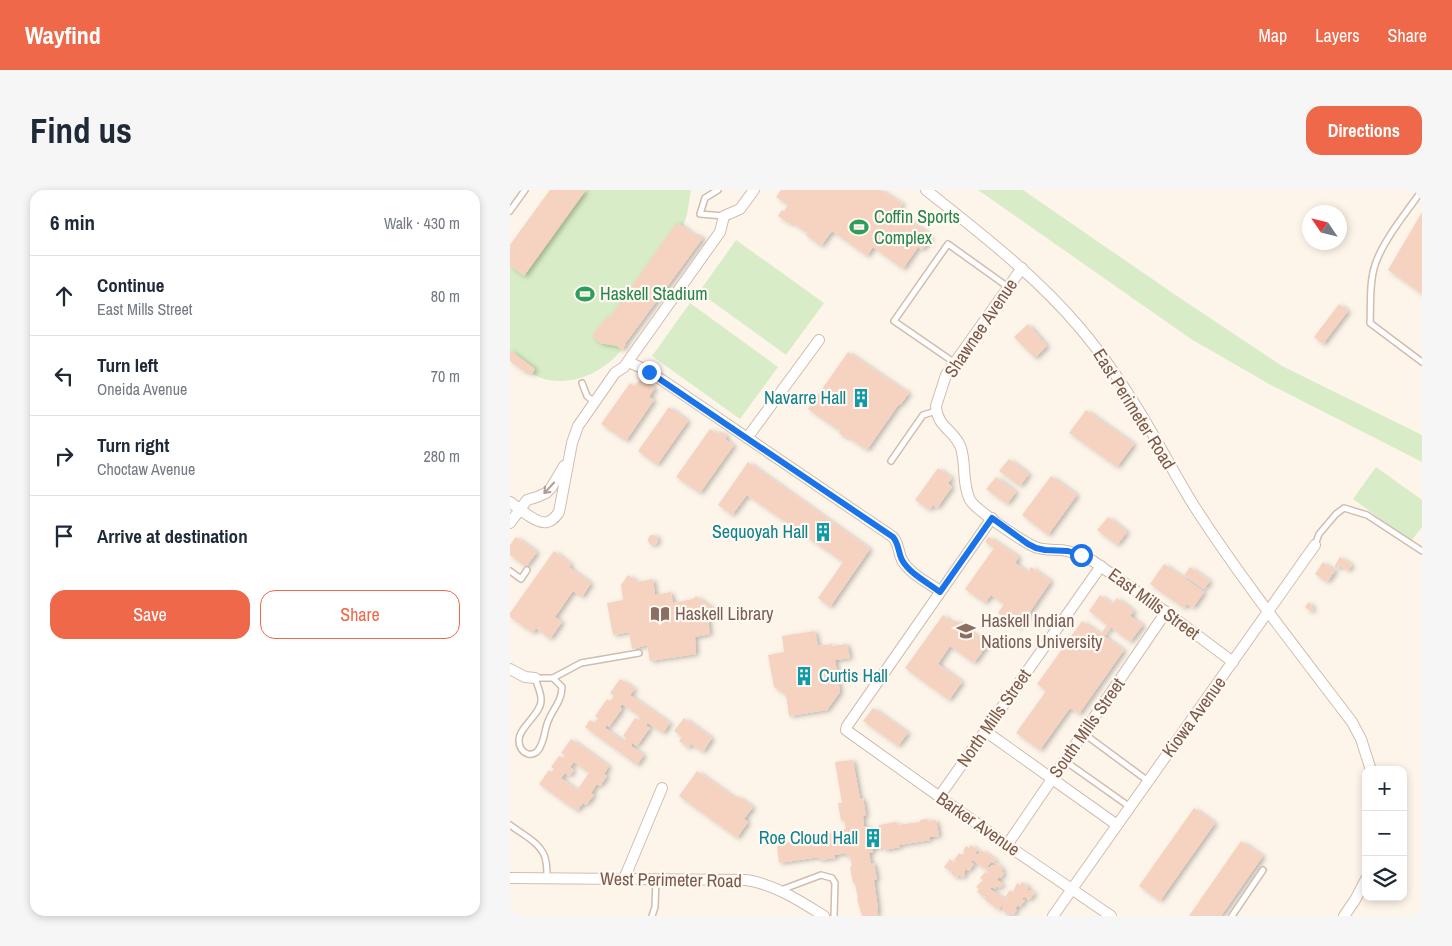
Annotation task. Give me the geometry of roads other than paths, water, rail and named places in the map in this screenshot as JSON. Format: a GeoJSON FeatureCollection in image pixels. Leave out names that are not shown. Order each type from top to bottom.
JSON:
{"type":"FeatureCollection","features":[{"type":"Feature","properties":{"kind":"street"},"geometry":{"type":"LineString","coordinates":[[510,502],[540,523],[553,520],[559,512],[569,456],[578,426],[614,373],[628,362],[720,232],[724,216],[740,209],[754,190]]}},
{"type":"Feature","properties":{"kind":"street","name":"East Perimeter Road"},"geometry":{"type":"LineString","coordinates":[[926,190],[1022,268],[1080,328],[1121,382],[1192,504],[1236,568],[1357,730],[1370,766]]}},
{"type":"Feature","properties":{"kind":"street","name":"Shawnee Avenue"},"geometry":{"type":"LineString","coordinates":[[936,411],[946,375],[1022,268]]}},
{"type":"Feature","properties":{"kind":"street"},"geometry":{"type":"LineString","coordinates":[[747,438],[819,340]]}},
{"type":"Feature","properties":{"kind":"street"},"geometry":{"type":"LineString","coordinates":[[628,362],[662,380],[893,537],[898,544],[902,559],[907,567],[940,592],[992,518],[979,510],[970,500],[960,447],[954,435],[941,423],[936,411]]}},
{"type":"Feature","properties":{"kind":"street"},"geometry":{"type":"LineString","coordinates":[[510,523],[527,500],[546,493],[551,488],[569,456]]}},
{"type":"Feature","properties":{"kind":"street","name":"East Mills Street"},"geometry":{"type":"LineString","coordinates":[[992,518],[1036,548],[1068,551],[1081,555],[1101,566],[1233,662]]}},
{"type":"Feature","properties":{"kind":"street","name":"Kiowa Avenue"},"geometry":{"type":"LineString","coordinates":[[1072,889],[1315,545]]}},
{"type":"Feature","properties":{"kind":"street","name":"North Mills Street"},"geometry":{"type":"LineString","coordinates":[[939,797],[1101,566]]}},
{"type":"Feature","properties":{"kind":"street","name":"Barker Avenue"},"geometry":{"type":"LineString","coordinates":[[940,592],[846,730],[1111,916]]}},
{"type":"Feature","properties":{"kind":"street","name":"South Mills Street"},"geometry":{"type":"LineString","coordinates":[[1007,844],[1166,612]]}},
{"type":"Feature","properties":{"kind":"street"},"geometry":{"type":"LineString","coordinates":[[510,669],[525,677],[535,678]]}},
{"type":"Feature","properties":{"kind":"street"},"geometry":{"type":"LineString","coordinates":[[985,731],[1117,825]]}},
{"type":"Feature","properties":{"kind":"street"},"geometry":{"type":"LineString","coordinates":[[624,880],[662,788]]}},
{"type":"Feature","properties":{"kind":"street","name":"West Perimeter Road"},"geometry":{"type":"LineString","coordinates":[[510,878],[746,880],[764,884],[824,916]]}},
{"type":"Feature","properties":{"kind":"street"},"geometry":{"type":"LineString","coordinates":[[1344,916],[1362,887]]}},
{"type":"Feature","properties":{"kind":"street"},"geometry":{"type":"LineString","coordinates":[[1053,916],[1072,889]]}},
{"type":"Feature","properties":{"kind":"lane"},"geometry":{"type":"LineString","coordinates":[[510,211],[525,190]]}},
{"type":"Feature","properties":{"kind":"lane"},"geometry":{"type":"LineString","coordinates":[[718,190],[705,198],[700,214],[724,216]]}},
{"type":"Feature","properties":{"kind":"lane"},"geometry":{"type":"LineString","coordinates":[[1422,190],[1385,244],[1374,266],[1370,323],[1422,362]]}},
{"type":"Feature","properties":{"kind":"lane"},"geometry":{"type":"LineString","coordinates":[[955,363],[894,321],[948,244],[1008,287]]}},
{"type":"Feature","properties":{"kind":"lane"},"geometry":{"type":"LineString","coordinates":[[582,383],[587,396],[594,402]]}},
{"type":"Feature","properties":{"kind":"lane"},"geometry":{"type":"LineString","coordinates":[[891,461],[922,415],[936,411]]}},
{"type":"Feature","properties":{"kind":"lane"},"geometry":{"type":"LineString","coordinates":[[1315,545],[1319,534],[1336,514],[1344,508],[1367,515],[1422,551]]}},
{"type":"Feature","properties":{"kind":"lane"},"geometry":{"type":"LineString","coordinates":[[510,571],[521,579],[526,570]]}},
{"type":"Feature","properties":{"kind":"lane"},"geometry":{"type":"LineString","coordinates":[[553,678],[562,687],[562,695],[549,720],[538,751],[534,754],[529,754],[521,748],[519,741],[541,701],[535,678],[553,678],[581,664],[639,653]]}},
{"type":"Feature","properties":{"kind":"lane"},"geometry":{"type":"LineString","coordinates":[[1083,733],[1148,781]]}},
{"type":"Feature","properties":{"kind":"lane"},"geometry":{"type":"LineString","coordinates":[[1065,760],[1130,807]]}},
{"type":"Feature","properties":{"kind":"lane"},"geometry":{"type":"LineString","coordinates":[[510,826],[540,848],[545,855],[547,878]]}},
{"type":"Feature","properties":{"kind":"lane"},"geometry":{"type":"LineString","coordinates":[[1232,916],[1263,870]]}},
{"type":"Feature","properties":{"kind":"lane"},"geometry":{"type":"LineString","coordinates":[[778,891],[821,875],[832,878],[835,883],[834,916]]}},
{"type":"Feature","properties":{"kind":"lane"},"geometry":{"type":"LineString","coordinates":[[652,916],[655,907],[656,878]]}},
{"type":"Feature","properties":{"kind":"place","name":"Coffin Sports Complex"},"geometry":{"type":"Point","coordinates":[859,227]}},
{"type":"Feature","properties":{"kind":"place","name":"Haskell Stadium"},"geometry":{"type":"Point","coordinates":[585,294]}},
{"type":"Feature","properties":{"kind":"place","name":"Navarre Hall"},"geometry":{"type":"Point","coordinates":[861,398]}},
{"type":"Feature","properties":{"kind":"place","name":"Sequoyah Hall"},"geometry":{"type":"Point","coordinates":[823,532]}},
{"type":"Feature","properties":{"kind":"place","name":"Haskell Library"},"geometry":{"type":"Point","coordinates":[660,614]}},
{"type":"Feature","properties":{"kind":"place","name":"Haskell Indian Nations University"},"geometry":{"type":"Point","coordinates":[966,631]}},
{"type":"Feature","properties":{"kind":"place","name":"Curtis Hall"},"geometry":{"type":"Point","coordinates":[804,676]}},
{"type":"Feature","properties":{"kind":"place","name":"Roe Cloud Hall"},"geometry":{"type":"Point","coordinates":[873,838]}}]}
